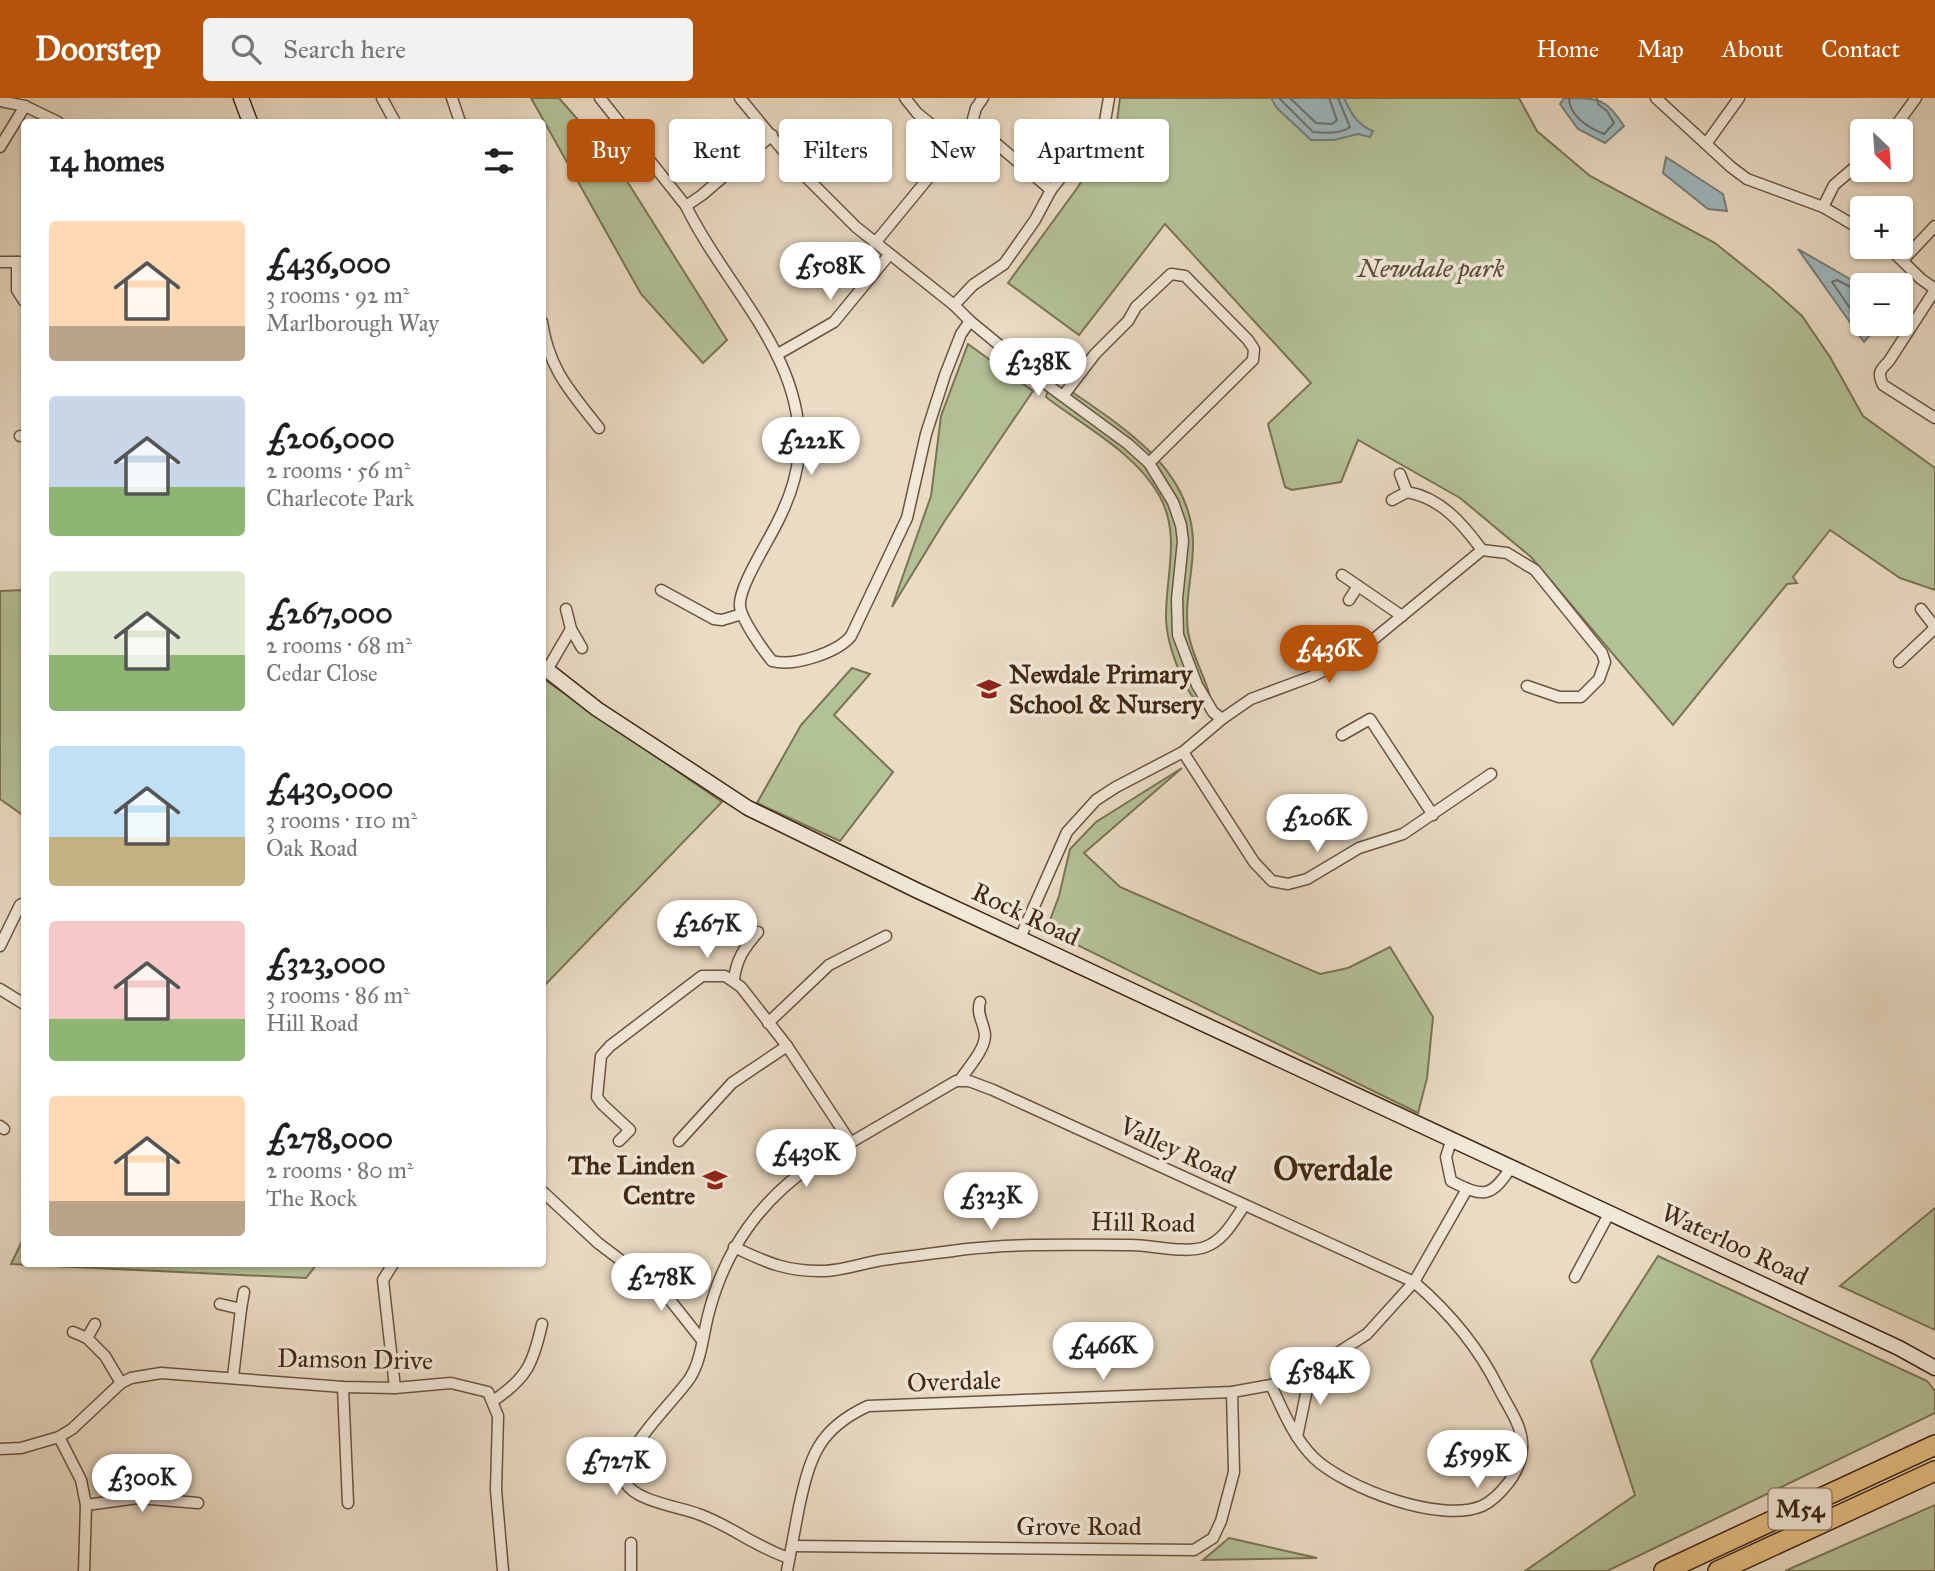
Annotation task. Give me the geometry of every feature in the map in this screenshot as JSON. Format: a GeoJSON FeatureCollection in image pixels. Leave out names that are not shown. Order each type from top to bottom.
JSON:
{"type":"FeatureCollection","features":[{"type":"Feature","properties":{"kind":"highway","name":"M54"},"geometry":{"type":"LineString","coordinates":[[1664,1571],[1935,1445]]}},
{"type":"Feature","properties":{"kind":"highway","name":"M54"},"geometry":{"type":"LineString","coordinates":[[1718,1571],[1935,1471]]}},
{"type":"Feature","properties":{"kind":"street"},"geometry":{"type":"LineString","coordinates":[[241,98],[249,119]]}},
{"type":"Feature","properties":{"kind":"street"},"geometry":{"type":"LineString","coordinates":[[383,98],[393,119]]}},
{"type":"Feature","properties":{"kind":"street"},"geometry":{"type":"LineString","coordinates":[[452,98],[459,119]]}},
{"type":"Feature","properties":{"kind":"street"},"geometry":{"type":"LineString","coordinates":[[600,98],[686,206],[695,225],[778,354],[800,432],[799,457],[795,478],[780,517],[739,602],[742,614],[772,660],[789,663],[808,659],[836,648],[851,636],[907,518],[930,422],[961,334],[970,321]]}},
{"type":"Feature","properties":{"kind":"street"},"geometry":{"type":"LineString","coordinates":[[740,98],[817,188],[874,243],[954,304],[970,321],[1149,463],[1173,502],[1181,526],[1183,541],[1177,599],[1178,635],[1197,685],[1213,712],[1222,719]]}},
{"type":"Feature","properties":{"kind":"street"},"geometry":{"type":"LineString","coordinates":[[905,98],[924,119]]}},
{"type":"Feature","properties":{"kind":"street"},"geometry":{"type":"LineString","coordinates":[[973,119],[976,107],[983,98]]}},
{"type":"Feature","properties":{"kind":"street"},"geometry":{"type":"LineString","coordinates":[[954,304],[973,285],[1004,264],[1035,220],[1051,190],[1105,121],[1109,98]]}},
{"type":"Feature","properties":{"kind":"street"},"geometry":{"type":"LineString","coordinates":[[1656,98],[1747,179],[1823,207],[1850,223]]}},
{"type":"Feature","properties":{"kind":"street"},"geometry":{"type":"LineString","coordinates":[[1706,144],[1739,98]]}},
{"type":"Feature","properties":{"kind":"street"},"geometry":{"type":"LineString","coordinates":[[1901,119],[1916,98]]}},
{"type":"Feature","properties":{"kind":"street"},"geometry":{"type":"LineString","coordinates":[[0,101],[26,106],[52,119]]}},
{"type":"Feature","properties":{"kind":"street"},"geometry":{"type":"LineString","coordinates":[[0,147],[26,106]]}},
{"type":"Feature","properties":{"kind":"street"},"geometry":{"type":"LineString","coordinates":[[686,206],[772,135]]}},
{"type":"Feature","properties":{"kind":"street"},"geometry":{"type":"LineString","coordinates":[[1000,147],[1051,190]]}},
{"type":"Feature","properties":{"kind":"street"},"geometry":{"type":"LineString","coordinates":[[1823,207],[1834,185],[1850,171]]}},
{"type":"Feature","properties":{"kind":"street"},"geometry":{"type":"LineString","coordinates":[[874,243],[923,182]]}},
{"type":"Feature","properties":{"kind":"street"},"geometry":{"type":"LineString","coordinates":[[1935,226],[1903,260],[1935,289],[1889,361],[1880,370],[1879,376],[1883,385],[1935,418]]}},
{"type":"Feature","properties":{"kind":"street"},"geometry":{"type":"LineString","coordinates":[[778,354],[834,322],[888,255]]}},
{"type":"Feature","properties":{"kind":"street"},"geometry":{"type":"LineString","coordinates":[[0,262],[21,262],[17,290],[21,296]]}},
{"type":"Feature","properties":{"kind":"street"},"geometry":{"type":"LineString","coordinates":[[1063,396],[1095,354],[1128,321],[1136,307],[1171,274],[1185,276],[1248,340],[1254,349],[1253,360],[1149,463]]}},
{"type":"Feature","properties":{"kind":"street"},"geometry":{"type":"LineString","coordinates":[[546,342],[557,374],[599,428]]}},
{"type":"Feature","properties":{"kind":"street"},"geometry":{"type":"LineString","coordinates":[[1400,474],[1407,492]]}},
{"type":"Feature","properties":{"kind":"street"},"geometry":{"type":"LineString","coordinates":[[1392,500],[1407,492],[1418,494],[1459,519],[1482,550]]}},
{"type":"Feature","properties":{"kind":"street"},"geometry":{"type":"LineString","coordinates":[[1020,938],[1067,832],[1096,800],[1183,752],[1251,699],[1313,676],[1352,657],[1482,550],[1507,553],[1535,570],[1602,653],[1605,662],[1599,679],[1581,697],[1559,697],[1527,687]]}},
{"type":"Feature","properties":{"kind":"street"},"geometry":{"type":"LineString","coordinates":[[1342,575],[1402,616]]}},
{"type":"Feature","properties":{"kind":"street"},"geometry":{"type":"LineString","coordinates":[[1349,600],[1358,586]]}},
{"type":"Feature","properties":{"kind":"street"},"geometry":{"type":"LineString","coordinates":[[661,590],[714,619],[722,620],[742,614]]}},
{"type":"Feature","properties":{"kind":"street"},"geometry":{"type":"LineString","coordinates":[[566,609],[571,629],[582,648]]}},
{"type":"Feature","properties":{"kind":"street"},"geometry":{"type":"LineString","coordinates":[[1899,662],[1935,627],[1922,609]]}},
{"type":"Feature","properties":{"kind":"street"},"geometry":{"type":"LineString","coordinates":[[546,666],[571,629]]}},
{"type":"Feature","properties":{"kind":"street","name":"Rock Road"},"geometry":{"type":"LineString","coordinates":[[546,669],[597,709],[748,808],[916,890],[1512,1166]]}},
{"type":"Feature","properties":{"kind":"street"},"geometry":{"type":"LineString","coordinates":[[1342,736],[1370,719],[1433,815]]}},
{"type":"Feature","properties":{"kind":"street"},"geometry":{"type":"LineString","coordinates":[[1183,752],[1254,862],[1265,875],[1281,884],[1300,882],[1349,853],[1403,834],[1491,774]]}},
{"type":"Feature","properties":{"kind":"street"},"geometry":{"type":"LineString","coordinates":[[0,946],[21,904]]}},
{"type":"Feature","properties":{"kind":"street"},"geometry":{"type":"LineString","coordinates":[[734,980],[743,949],[758,932]]}},
{"type":"Feature","properties":{"kind":"street"},"geometry":{"type":"LineString","coordinates":[[768,1023],[829,965],[886,936]]}},
{"type":"Feature","properties":{"kind":"street"},"geometry":{"type":"LineString","coordinates":[[619,1141],[630,1130],[597,1097],[601,1056],[610,1046],[702,976],[725,976],[734,980],[787,1046],[851,1143]]}},
{"type":"Feature","properties":{"kind":"street"},"geometry":{"type":"LineString","coordinates":[[0,989],[21,1002]]}},
{"type":"Feature","properties":{"kind":"street"},"geometry":{"type":"LineString","coordinates":[[790,1552],[703,1515],[639,1495],[630,1489],[625,1481],[623,1469],[631,1451],[690,1378],[699,1360],[701,1339],[715,1288],[734,1247],[751,1222],[775,1195],[801,1173],[960,1080],[984,1043],[985,1032],[978,1011],[980,1002]]}},
{"type":"Feature","properties":{"kind":"street"},"geometry":{"type":"LineString","coordinates":[[679,1141],[732,1083],[787,1046]]}},
{"type":"Feature","properties":{"kind":"street","name":"Valley Road"},"geometry":{"type":"LineString","coordinates":[[960,1080],[993,1090],[1414,1282]]}},
{"type":"Feature","properties":{"kind":"street"},"geometry":{"type":"LineString","coordinates":[[1452,1138],[1446,1157],[1451,1181],[1467,1189],[1481,1194],[1499,1187],[1512,1166]]}},
{"type":"Feature","properties":{"kind":"street","name":"Waterloo Road"},"geometry":{"type":"LineString","coordinates":[[1512,1166],[1899,1348],[1935,1368]]}},
{"type":"Feature","properties":{"kind":"street","name":"Overdale"},"geometry":{"type":"LineString","coordinates":[[787,1571],[807,1468],[829,1432],[848,1416],[868,1406],[1232,1392],[1272,1385],[1311,1370],[1367,1334],[1414,1282],[1467,1189]]}},
{"type":"Feature","properties":{"kind":"street"},"geometry":{"type":"LineString","coordinates":[[546,1195],[598,1243],[666,1295],[701,1339]]}},
{"type":"Feature","properties":{"kind":"street","name":"Hill Road"},"geometry":{"type":"LineString","coordinates":[[734,1247],[779,1267],[827,1271],[882,1260],[958,1250],[1043,1244],[1144,1245],[1192,1249],[1203,1248],[1223,1236],[1244,1206]]}},
{"type":"Feature","properties":{"kind":"street"},"geometry":{"type":"LineString","coordinates":[[1575,1277],[1610,1212]]}},
{"type":"Feature","properties":{"kind":"street"},"geometry":{"type":"LineString","coordinates":[[391,1267],[383,1280],[395,1388]]}},
{"type":"Feature","properties":{"kind":"street"},"geometry":{"type":"LineString","coordinates":[[1272,1385],[1297,1437],[1315,1459],[1361,1489],[1429,1510],[1457,1511],[1481,1506],[1502,1492],[1513,1478],[1520,1462],[1522,1441],[1517,1423],[1486,1362],[1439,1304],[1414,1282]]}},
{"type":"Feature","properties":{"kind":"street"},"geometry":{"type":"LineString","coordinates":[[233,1377],[244,1292]]}},
{"type":"Feature","properties":{"kind":"street"},"geometry":{"type":"LineString","coordinates":[[220,1304],[241,1309]]}},
{"type":"Feature","properties":{"kind":"street"},"geometry":{"type":"LineString","coordinates":[[87,1338],[96,1324]]}},
{"type":"Feature","properties":{"kind":"street"},"geometry":{"type":"LineString","coordinates":[[503,1571],[496,1490],[498,1416],[492,1401],[515,1386],[534,1358],[542,1324]]}},
{"type":"Feature","properties":{"kind":"street"},"geometry":{"type":"LineString","coordinates":[[73,1332],[87,1338],[105,1356],[121,1383]]}},
{"type":"Feature","properties":{"kind":"street"},"geometry":{"type":"LineString","coordinates":[[1297,1437],[1311,1370]]}},
{"type":"Feature","properties":{"kind":"street","name":"Damson Drive"},"geometry":{"type":"LineString","coordinates":[[0,1449],[21,1448],[60,1437],[121,1383],[131,1378],[161,1373],[343,1387],[395,1388],[452,1383],[488,1392],[492,1401]]}},
{"type":"Feature","properties":{"kind":"street"},"geometry":{"type":"LineString","coordinates":[[343,1387],[348,1503]]}},
{"type":"Feature","properties":{"kind":"street","name":"Grove Road"},"geometry":{"type":"LineString","coordinates":[[790,1552],[1194,1550],[1213,1538],[1221,1521],[1234,1472],[1232,1392]]}},
{"type":"Feature","properties":{"kind":"street"},"geometry":{"type":"LineString","coordinates":[[60,1437],[80,1480],[86,1505],[84,1571]]}},
{"type":"Feature","properties":{"kind":"street"},"geometry":{"type":"LineString","coordinates":[[86,1505],[138,1498],[198,1503]]}},
{"type":"Feature","properties":{"kind":"street"},"geometry":{"type":"LineString","coordinates":[[631,1543],[631,1571]]}},
{"type":"Feature","properties":{"kind":"green space"},"geometry":{"type":"Polygon","coordinates":[[[531,98],[559,98],[577,119],[567,119],[567,162],[546,125],[546,119],[543,119],[531,98]]]}},
{"type":"Feature","properties":{"kind":"green space","name":"Newdale park"},"geometry":{"type":"Polygon","coordinates":[[[1120,98],[1519,98],[1537,131],[1590,176],[1715,243],[1771,288],[1802,316],[1830,357],[1863,416],[1935,468],[1935,590],[1900,578],[1830,530],[1793,577],[1797,583],[1787,584],[1673,725],[1531,557],[1460,498],[1358,440],[1341,482],[1292,490],[1285,487],[1268,424],[1311,383],[1165,224],[1079,335],[1008,283],[1081,182],[1169,182],[1169,119],[1117,119],[1120,98]]]}},
{"type":"Feature","properties":{"kind":"green space"},"geometry":{"type":"Polygon","coordinates":[[[578,182],[628,182],[727,340],[703,363],[641,294],[578,182]]]}},
{"type":"Feature","properties":{"kind":"green space"},"geometry":{"type":"Polygon","coordinates":[[[968,344],[1033,391],[944,522],[892,607],[931,496],[941,416],[968,344]]]}},
{"type":"Feature","properties":{"kind":"green space"},"geometry":{"type":"Polygon","coordinates":[[[1049,386],[1063,396],[1068,389],[1130,434],[1150,451],[1180,491],[1189,514],[1193,540],[1187,608],[1188,631],[1213,712],[1189,692],[1170,645],[1166,616],[1171,539],[1166,510],[1159,495],[1149,480],[1122,453],[1046,397],[1049,386]]]}},
{"type":"Feature","properties":{"kind":"green space"},"geometry":{"type":"Polygon","coordinates":[[[21,590],[21,814],[0,799],[0,591],[21,590]]]}},
{"type":"Feature","properties":{"kind":"green space"},"geometry":{"type":"Polygon","coordinates":[[[852,668],[870,674],[834,715],[893,772],[840,841],[757,803],[801,725],[852,668]]]}},
{"type":"Feature","properties":{"kind":"green space"},"geometry":{"type":"Polygon","coordinates":[[[546,681],[722,802],[546,984],[546,681]]]}},
{"type":"Feature","properties":{"kind":"green space"},"geometry":{"type":"Polygon","coordinates":[[[1182,768],[1084,853],[1120,887],[1320,974],[1348,968],[1390,947],[1433,1017],[1427,1078],[1418,1113],[1047,928],[1059,896],[1070,849],[1096,822],[1182,768]]]}},
{"type":"Feature","properties":{"kind":"green space"},"geometry":{"type":"Polygon","coordinates":[[[1935,1208],[1935,1330],[1840,1286],[1935,1208]]]}},
{"type":"Feature","properties":{"kind":"green space"},"geometry":{"type":"Polygon","coordinates":[[[21,1243],[21,1264],[11,1264],[21,1243]]]}},
{"type":"Feature","properties":{"kind":"green space"},"geometry":{"type":"Polygon","coordinates":[[[1658,1256],[1927,1381],[1935,1391],[1935,1413],[1607,1571],[1525,1571],[1635,1495],[1591,1361],[1658,1256]]]}},
{"type":"Feature","properties":{"kind":"green space"},"geometry":{"type":"Polygon","coordinates":[[[74,1267],[315,1267],[306,1278],[74,1267]]]}},
{"type":"Feature","properties":{"kind":"green space"},"geometry":{"type":"Polygon","coordinates":[[[1935,1505],[1935,1571],[1785,1571],[1935,1505]]]}},
{"type":"Feature","properties":{"kind":"green space"},"geometry":{"type":"Polygon","coordinates":[[[1229,1538],[1317,1558],[1203,1560],[1229,1538]]]}},
{"type":"Feature","properties":{"kind":"water"},"geometry":{"type":"Polygon","coordinates":[[[1271,98],[1344,98],[1359,122],[1373,131],[1370,137],[1358,134],[1334,140],[1311,140],[1277,108],[1271,98]]]}},
{"type":"Feature","properties":{"kind":"water"},"geometry":{"type":"Polygon","coordinates":[[[1564,98],[1594,99],[1612,110],[1624,126],[1605,143],[1578,129],[1560,104],[1564,98]]]}},
{"type":"Feature","properties":{"kind":"water"},"geometry":{"type":"Polygon","coordinates":[[[1666,157],[1723,194],[1727,211],[1708,209],[1663,173],[1666,157]]]}},
{"type":"Feature","properties":{"kind":"water"},"geometry":{"type":"Polygon","coordinates":[[[1798,249],[1850,279],[1850,322],[1798,249]]]}},
{"type":"Feature","properties":{"kind":"place","name":"Newdale Primary School & Nursery"},"geometry":{"type":"Point","coordinates":[989,689]}},
{"type":"Feature","properties":{"kind":"place","name":"The Linden Centre"},"geometry":{"type":"Point","coordinates":[715,1180]}},
{"type":"Feature","properties":{"kind":"district","name":"Overdale"},"geometry":{"type":"Point","coordinates":[1333,1169]}}]}
